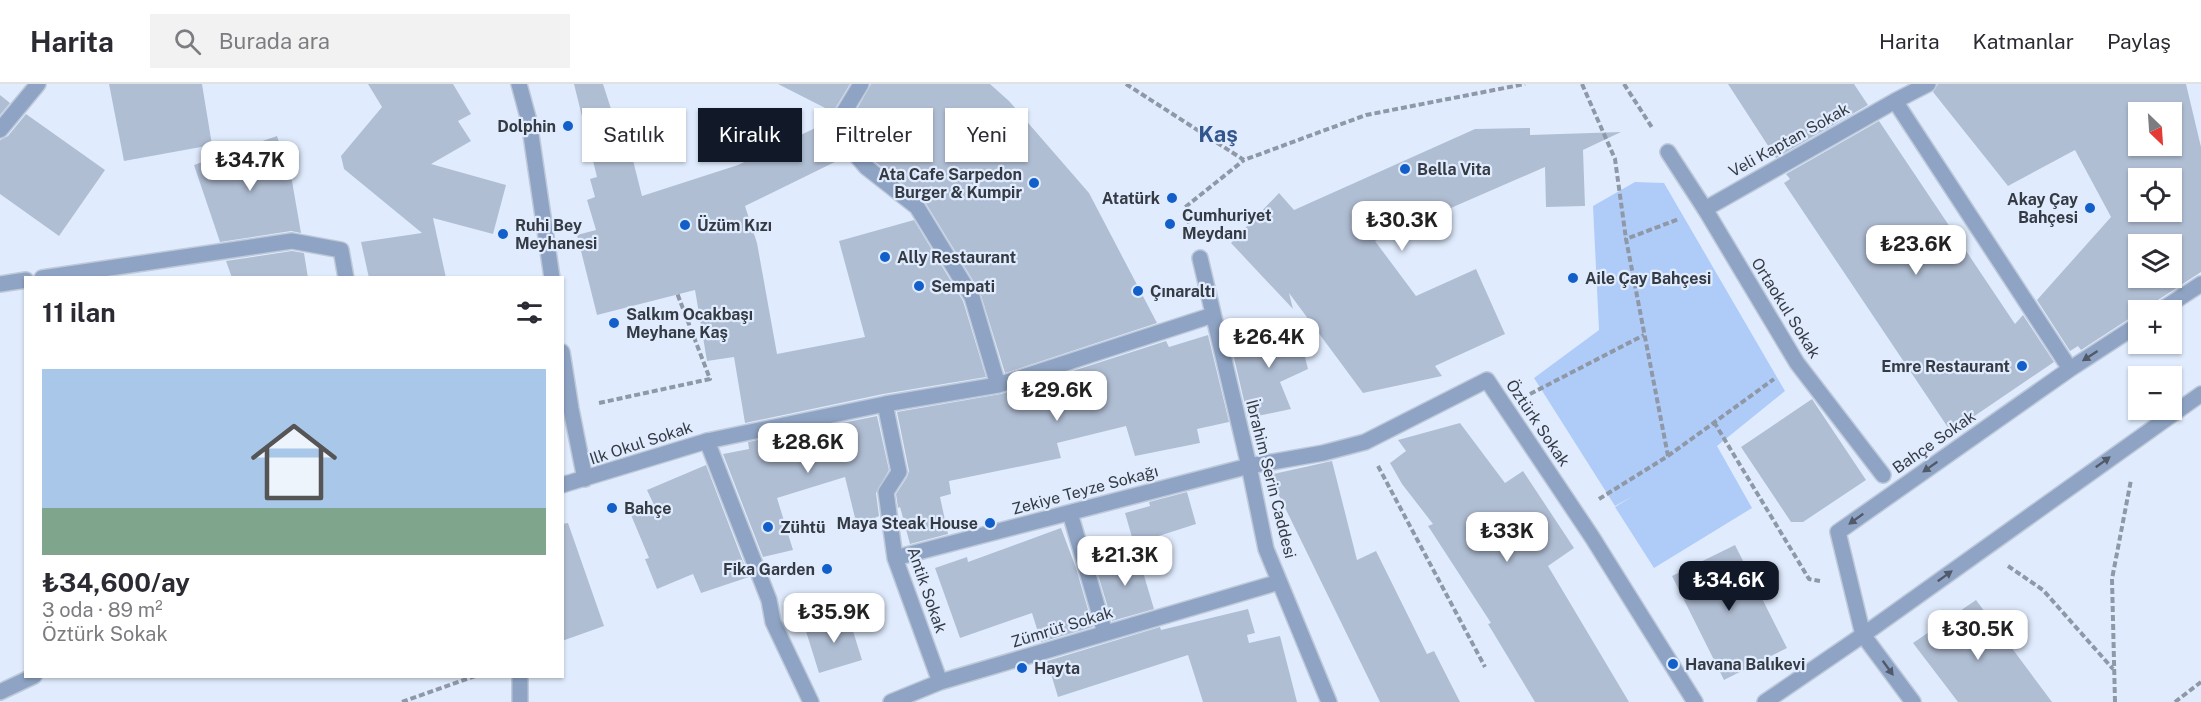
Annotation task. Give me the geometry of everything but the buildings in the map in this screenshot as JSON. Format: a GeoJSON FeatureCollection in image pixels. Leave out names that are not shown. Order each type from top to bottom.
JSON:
{"type":"FeatureCollection","features":[{"type":"Feature","properties":{"kind":"street"},"geometry":{"type":"LineString","coordinates":[[0,130],[38,84]]}},
{"type":"Feature","properties":{"kind":"street"},"geometry":{"type":"LineString","coordinates":[[519,84],[529,121],[552,276]]}},
{"type":"Feature","properties":{"kind":"street"},"geometry":{"type":"LineString","coordinates":[[861,84],[841,117],[850,148],[866,167],[918,207],[972,297],[998,385]]}},
{"type":"Feature","properties":{"kind":"street","name":"Veli Kaptan Sokak"},"geometry":{"type":"LineString","coordinates":[[1705,209],[1928,84]]}},
{"type":"Feature","properties":{"kind":"street"},"geometry":{"type":"LineString","coordinates":[[1895,101],[2070,369]]}},
{"type":"Feature","properties":{"kind":"street","name":"Ortaokul Sokak"},"geometry":{"type":"LineString","coordinates":[[1668,152],[1705,209],[1797,363],[1884,475]]}},
{"type":"Feature","properties":{"kind":"street"},"geometry":{"type":"LineString","coordinates":[[56,276],[292,241],[341,250],[346,276]]}},
{"type":"Feature","properties":{"kind":"street","name":"İbrahim Serin Caddesi"},"geometry":{"type":"LineString","coordinates":[[1200,258],[1266,549],[1329,702]]}},
{"type":"Feature","properties":{"kind":"street"},"geometry":{"type":"LineString","coordinates":[[0,284],[24,280]]}},
{"type":"Feature","properties":{"kind":"street"},"geometry":{"type":"LineString","coordinates":[[2176,300],[2201,284]]}},
{"type":"Feature","properties":{"kind":"street","name":"Ilk Okul Sokak"},"geometry":{"type":"LineString","coordinates":[[564,484],[707,441],[885,404],[998,385],[1213,315]]}},
{"type":"Feature","properties":{"kind":"street","name":"Bahçe Sokak"},"geometry":{"type":"LineString","coordinates":[[1863,635],[1839,532],[2070,369],[2128,331]]}},
{"type":"Feature","properties":{"kind":"street"},"geometry":{"type":"LineString","coordinates":[[564,365],[585,479]]}},
{"type":"Feature","properties":{"kind":"street","name":"Öztürk Sokak"},"geometry":{"type":"LineString","coordinates":[[1249,466],[1323,453],[1365,442],[1487,380],[1576,513],[1695,702]]}},
{"type":"Feature","properties":{"kind":"street"},"geometry":{"type":"LineString","coordinates":[[1765,702],[1863,635],[2201,394]]}},
{"type":"Feature","properties":{"kind":"street","name":"Antik Sokak"},"geometry":{"type":"LineString","coordinates":[[885,404],[899,472],[886,492],[895,558],[940,682]]}},
{"type":"Feature","properties":{"kind":"street"},"geometry":{"type":"LineString","coordinates":[[707,441],[769,600],[772,622],[811,702]]}},
{"type":"Feature","properties":{"kind":"street","name":"Zekiye Teyze Sokağı"},"geometry":{"type":"LineString","coordinates":[[895,558],[1249,466]]}},
{"type":"Feature","properties":{"kind":"street"},"geometry":{"type":"LineString","coordinates":[[1070,513],[1105,633]]}},
{"type":"Feature","properties":{"kind":"street","name":"Zümrüt Sokak"},"geometry":{"type":"LineString","coordinates":[[891,702],[940,682],[1279,582]]}},
{"type":"Feature","properties":{"kind":"street"},"geometry":{"type":"LineString","coordinates":[[1863,635],[1913,702]]}},
{"type":"Feature","properties":{"kind":"street"},"geometry":{"type":"LineString","coordinates":[[0,692],[30,678]]}},
{"type":"Feature","properties":{"kind":"street"},"geometry":{"type":"LineString","coordinates":[[520,678],[520,702]]}},
{"type":"Feature","properties":{"kind":"path"},"geometry":{"type":"LineString","coordinates":[[1126,84],[1244,160]]}},
{"type":"Feature","properties":{"kind":"path"},"geometry":{"type":"LineString","coordinates":[[1200,258],[1184,208],[1244,160],[1366,115],[1525,84]]}},
{"type":"Feature","properties":{"kind":"path"},"geometry":{"type":"LineString","coordinates":[[1582,84],[1615,159],[1626,239],[1668,456]]}},
{"type":"Feature","properties":{"kind":"path"},"geometry":{"type":"LineString","coordinates":[[1624,84],[1668,152]]}},
{"type":"Feature","properties":{"kind":"path"},"geometry":{"type":"LineString","coordinates":[[1626,239],[1705,209]]}},
{"type":"Feature","properties":{"kind":"path"},"geometry":{"type":"LineString","coordinates":[[571,409],[710,380],[677,293]]}},
{"type":"Feature","properties":{"kind":"path"},"geometry":{"type":"LineString","coordinates":[[1506,407],[1644,335]]}},
{"type":"Feature","properties":{"kind":"path"},"geometry":{"type":"LineString","coordinates":[[1576,513],[1668,456],[1797,363]]}},
{"type":"Feature","properties":{"kind":"path"},"geometry":{"type":"LineString","coordinates":[[1713,422],[1809,579],[1852,586]]}},
{"type":"Feature","properties":{"kind":"path"},"geometry":{"type":"LineString","coordinates":[[2115,702],[2112,579],[2139,436]]}},
{"type":"Feature","properties":{"kind":"path"},"geometry":{"type":"LineString","coordinates":[[1365,442],[1485,667]]}},
{"type":"Feature","properties":{"kind":"path"},"geometry":{"type":"LineString","coordinates":[[1983,548],[2043,590],[2113,670]]}},
{"type":"Feature","properties":{"kind":"path"},"geometry":{"type":"LineString","coordinates":[[402,702],[469,678]]}},
{"type":"Feature","properties":{"kind":"path"},"geometry":{"type":"LineString","coordinates":[[2175,702],[2201,682]]}},
{"type":"Feature","properties":{"kind":"shaded area"},"geometry":{"type":"Polygon","coordinates":[[[1635,182],[1664,183],[1785,391],[1717,446],[1752,508],[1654,568],[1615,507],[1633,496],[1615,506],[1534,378],[1599,330],[1593,206],[1635,182]]]}},
{"type":"Feature","properties":{"kind":"place","name":"Dolphin"},"geometry":{"type":"Point","coordinates":[568,126]}},
{"type":"Feature","properties":{"kind":"place","name":"Bella Vita"},"geometry":{"type":"Point","coordinates":[1405,169]}},
{"type":"Feature","properties":{"kind":"place","name":"Ata Cafe Sarpedon Burger & Kumpir"},"geometry":{"type":"Point","coordinates":[1034,183]}},
{"type":"Feature","properties":{"kind":"place","name":"Atatürk"},"geometry":{"type":"Point","coordinates":[1172,198]}},
{"type":"Feature","properties":{"kind":"place","name":"Akay Çay Bahçesi"},"geometry":{"type":"Point","coordinates":[2090,208]}},
{"type":"Feature","properties":{"kind":"place","name":"Cumhuriyet Meydanı"},"geometry":{"type":"Point","coordinates":[1170,224]}},
{"type":"Feature","properties":{"kind":"place","name":"Üzüm Kızı"},"geometry":{"type":"Point","coordinates":[685,225]}},
{"type":"Feature","properties":{"kind":"place","name":"Ruhi Bey Meyhanesi"},"geometry":{"type":"Point","coordinates":[503,234]}},
{"type":"Feature","properties":{"kind":"place","name":"Ally Restaurant"},"geometry":{"type":"Point","coordinates":[885,257]}},
{"type":"Feature","properties":{"kind":"place","name":"Aile Çay Bahçesi"},"geometry":{"type":"Point","coordinates":[1573,278]}},
{"type":"Feature","properties":{"kind":"place","name":"Sempati"},"geometry":{"type":"Point","coordinates":[919,286]}},
{"type":"Feature","properties":{"kind":"place","name":"Çınaraltı"},"geometry":{"type":"Point","coordinates":[1138,291]}},
{"type":"Feature","properties":{"kind":"place","name":"Salkım Ocakbaşı Meyhane Kaş"},"geometry":{"type":"Point","coordinates":[614,323]}},
{"type":"Feature","properties":{"kind":"place","name":"Emre Restaurant"},"geometry":{"type":"Point","coordinates":[2022,366]}},
{"type":"Feature","properties":{"kind":"place","name":"Bahçe"},"geometry":{"type":"Point","coordinates":[612,508]}},
{"type":"Feature","properties":{"kind":"place","name":"Maya Steak House"},"geometry":{"type":"Point","coordinates":[990,523]}},
{"type":"Feature","properties":{"kind":"place","name":"Zühtü"},"geometry":{"type":"Point","coordinates":[768,527]}},
{"type":"Feature","properties":{"kind":"place","name":"Fika Garden"},"geometry":{"type":"Point","coordinates":[827,569]}},
{"type":"Feature","properties":{"kind":"place","name":"Havana Balıkevi"},"geometry":{"type":"Point","coordinates":[1673,664]}},
{"type":"Feature","properties":{"kind":"place","name":"Hayta"},"geometry":{"type":"Point","coordinates":[1022,668]}},
{"type":"Feature","properties":{"kind":"district","name":"Kaş"},"geometry":{"type":"Point","coordinates":[1218,134]}}]}
